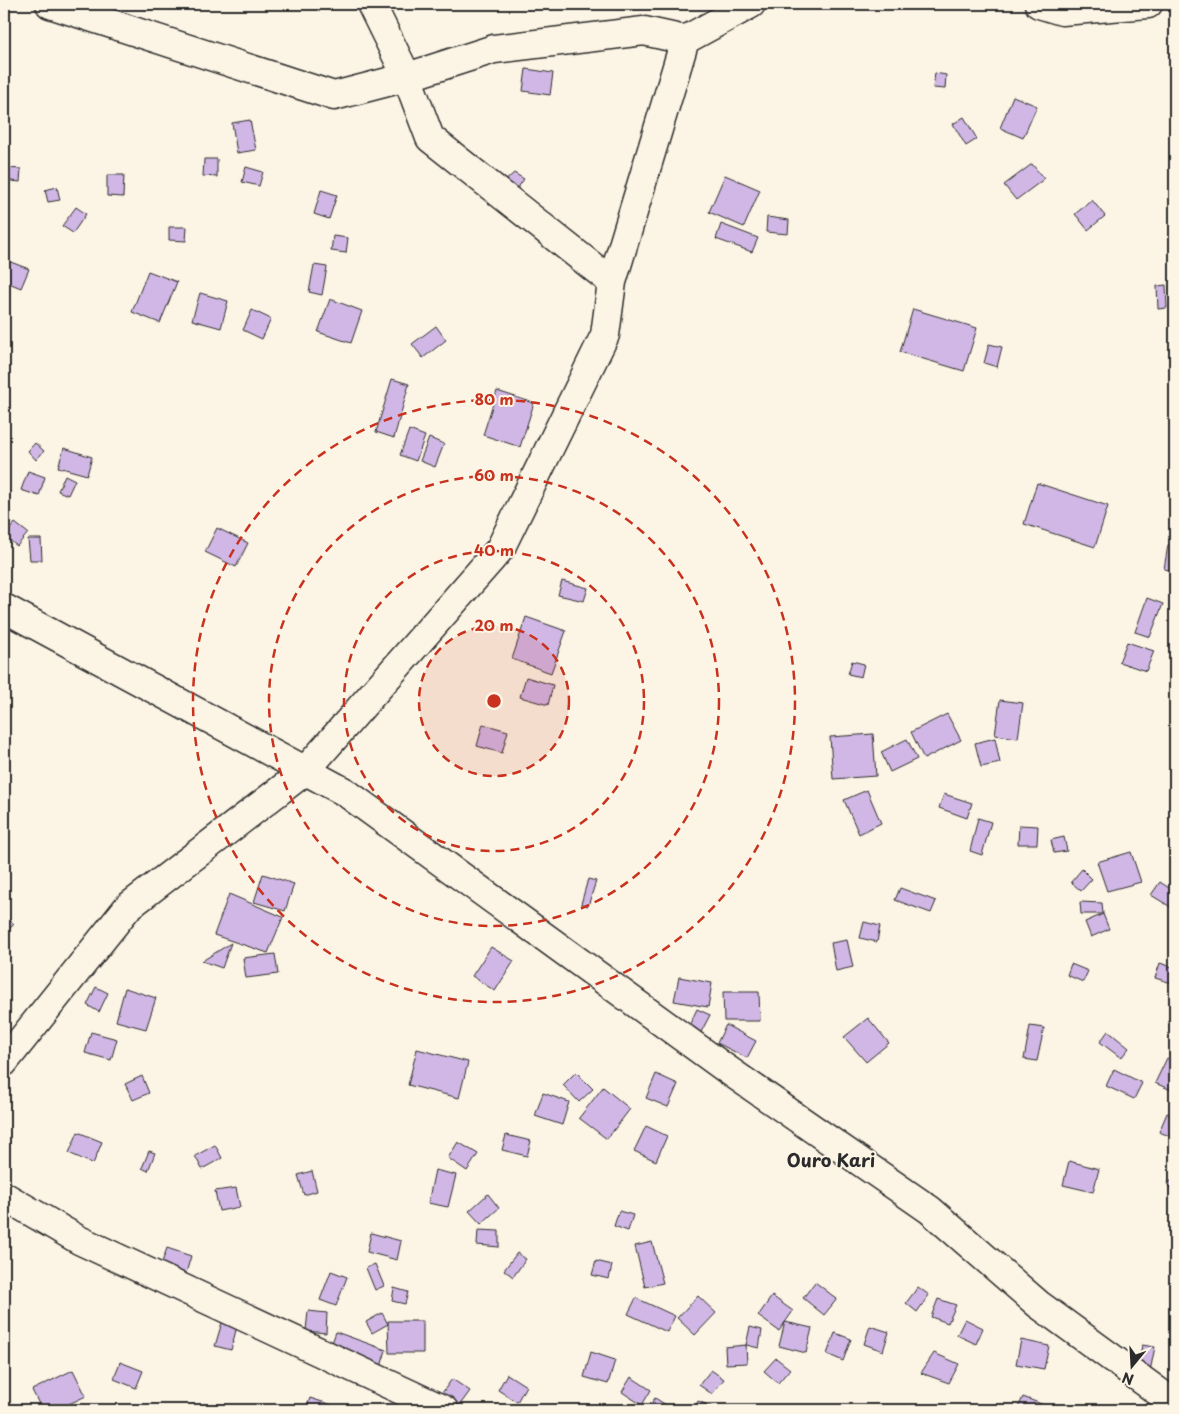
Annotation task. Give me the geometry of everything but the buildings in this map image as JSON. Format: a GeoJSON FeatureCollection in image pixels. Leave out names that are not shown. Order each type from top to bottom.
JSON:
{"type":"FeatureCollection","features":[{"type":"Feature","properties":{"kind":"street"},"geometry":{"type":"LineString","coordinates":[[50,4],[334,96],[407,77],[494,50],[644,31],[685,40],[751,4]]}},
{"type":"Feature","properties":{"kind":"street"},"geometry":{"type":"LineString","coordinates":[[371,4],[407,77],[430,138],[612,282]]}},
{"type":"Feature","properties":{"kind":"street"},"geometry":{"type":"LineString","coordinates":[[1039,4],[1062,11],[1148,4]]}},
{"type":"Feature","properties":{"kind":"street"},"geometry":{"type":"LineString","coordinates":[[4,1062],[128,907],[305,771],[500,549],[605,335],[612,282],[685,40]]}},
{"type":"Feature","properties":{"kind":"street"},"geometry":{"type":"LineString","coordinates":[[4,608],[345,792],[717,1062],[930,1210],[1038,1304],[1175,1404]]}},
{"type":"Feature","properties":{"kind":"street"},"geometry":{"type":"LineString","coordinates":[[4,1196],[79,1240],[444,1410]]}},
{"type":"Feature","properties":{"kind":"district","name":"Ouro Kari"},"geometry":{"type":"Point","coordinates":[831,1161]}}]}
